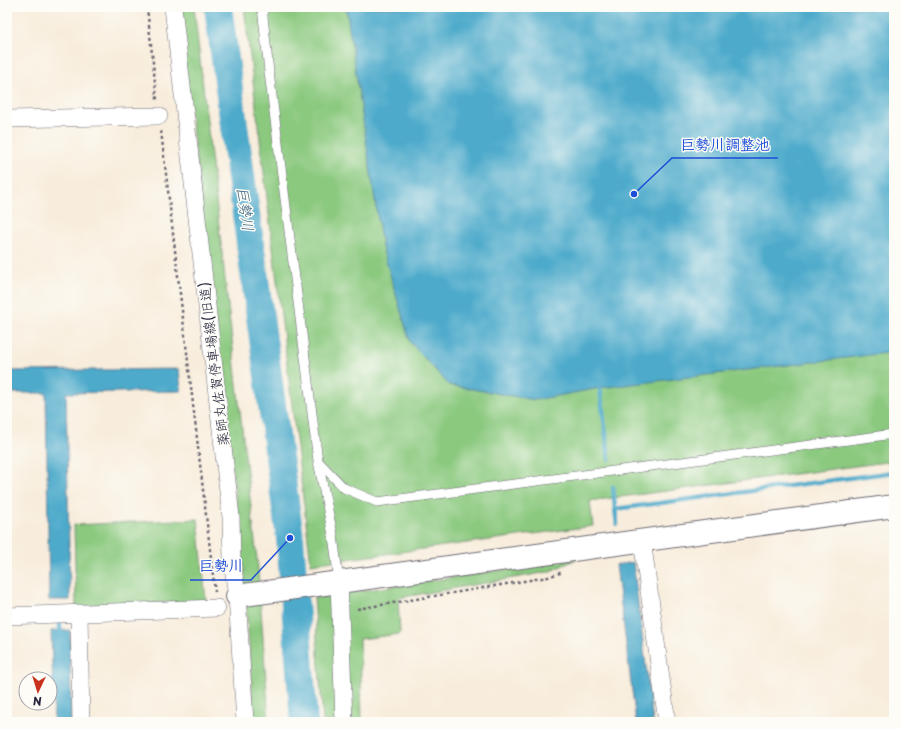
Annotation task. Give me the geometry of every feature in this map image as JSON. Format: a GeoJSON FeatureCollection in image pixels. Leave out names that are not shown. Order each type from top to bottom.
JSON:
{"type":"FeatureCollection","features":[{"type":"Feature","properties":{"kind":"street","name":"薬師丸佐賀停車場線(旧道)"},"geometry":{"type":"LineString","coordinates":[[173,7],[232,517],[232,561],[237,596],[245,722]]}},
{"type":"Feature","properties":{"kind":"street"},"geometry":{"type":"LineString","coordinates":[[7,119],[159,116]]}},
{"type":"Feature","properties":{"kind":"street"},"geometry":{"type":"LineString","coordinates":[[237,596],[894,506]]}},
{"type":"Feature","properties":{"kind":"street"},"geometry":{"type":"LineString","coordinates":[[642,540],[667,722]]}},
{"type":"Feature","properties":{"kind":"street"},"geometry":{"type":"LineString","coordinates":[[339,582],[344,722]]}},
{"type":"Feature","properties":{"kind":"street"},"geometry":{"type":"LineString","coordinates":[[7,616],[217,608]]}},
{"type":"Feature","properties":{"kind":"street"},"geometry":{"type":"LineString","coordinates":[[79,614],[81,722]]}},
{"type":"Feature","properties":{"kind":"lane"},"geometry":{"type":"LineString","coordinates":[[262,7],[318,461],[333,535],[339,582]]}},
{"type":"Feature","properties":{"kind":"lane"},"geometry":{"type":"LineString","coordinates":[[318,461],[344,488],[376,502],[894,434]]}},
{"type":"Feature","properties":{"kind":"path"},"geometry":{"type":"LineString","coordinates":[[147,7],[217,608]]}},
{"type":"Feature","properties":{"kind":"path"},"geometry":{"type":"LineString","coordinates":[[357,610],[548,577],[570,569]]}},
{"type":"Feature","properties":{"kind":"green space"},"geometry":{"type":"Polygon","coordinates":[[[178,7],[194,7],[258,568],[269,722],[254,722],[244,570],[178,7]]]}},
{"type":"Feature","properties":{"kind":"green space"},"geometry":{"type":"Polygon","coordinates":[[[244,7],[894,7],[894,461],[590,501],[593,526],[311,564],[244,7]]]}},
{"type":"Feature","properties":{"kind":"green space"},"geometry":{"type":"Polygon","coordinates":[[[198,519],[206,601],[76,607],[74,525],[198,519]]]}},
{"type":"Feature","properties":{"kind":"green space"},"geometry":{"type":"Polygon","coordinates":[[[577,559],[548,572],[398,598],[400,634],[360,639],[362,722],[323,722],[314,598],[577,559]]]}},
{"type":"Feature","properties":{"kind":"water"},"geometry":{"type":"Polygon","coordinates":[[[346,7],[894,7],[894,352],[600,388],[535,400],[449,385],[410,342],[382,247],[346,7]]]}},
{"type":"Feature","properties":{"kind":"water"},"geometry":{"type":"Polygon","coordinates":[[[179,369],[181,391],[66,393],[70,600],[49,600],[46,393],[7,393],[7,371],[179,369]]]}},
{"type":"Feature","properties":{"kind":"water"},"geometry":{"type":"Polygon","coordinates":[[[633,562],[653,722],[636,722],[616,565],[633,562]]]}},
{"type":"Feature","properties":{"kind":"water"},"geometry":{"type":"Polygon","coordinates":[[[70,630],[71,722],[54,722],[54,711],[58,711],[58,671],[52,671],[51,631],[70,630]]]}},
{"type":"Feature","properties":{"kind":"waterway","name":"巨勢川"},"geometry":{"type":"LineString","coordinates":[[218,7],[290,538],[304,722]]}},
{"type":"Feature","properties":{"kind":"waterway"},"geometry":{"type":"LineString","coordinates":[[600,388],[609,459]]}},
{"type":"Feature","properties":{"kind":"waterway"},"geometry":{"type":"LineString","coordinates":[[617,524],[615,509],[894,472]]}},
{"type":"Feature","properties":{"kind":"waterway"},"geometry":{"type":"LineString","coordinates":[[613,487],[615,509]]}},
{"type":"Feature","properties":{"kind":"waterway"},"geometry":{"type":"LineString","coordinates":[[60,618],[60,636]]}},
{"type":"Feature","properties":{"kind":"place","name":"巨勢川調整池"},"geometry":{"type":"Point","coordinates":[634,194]}},
{"type":"Feature","properties":{"kind":"place","name":"巨勢川"},"geometry":{"type":"Point","coordinates":[290,538]}}]}
